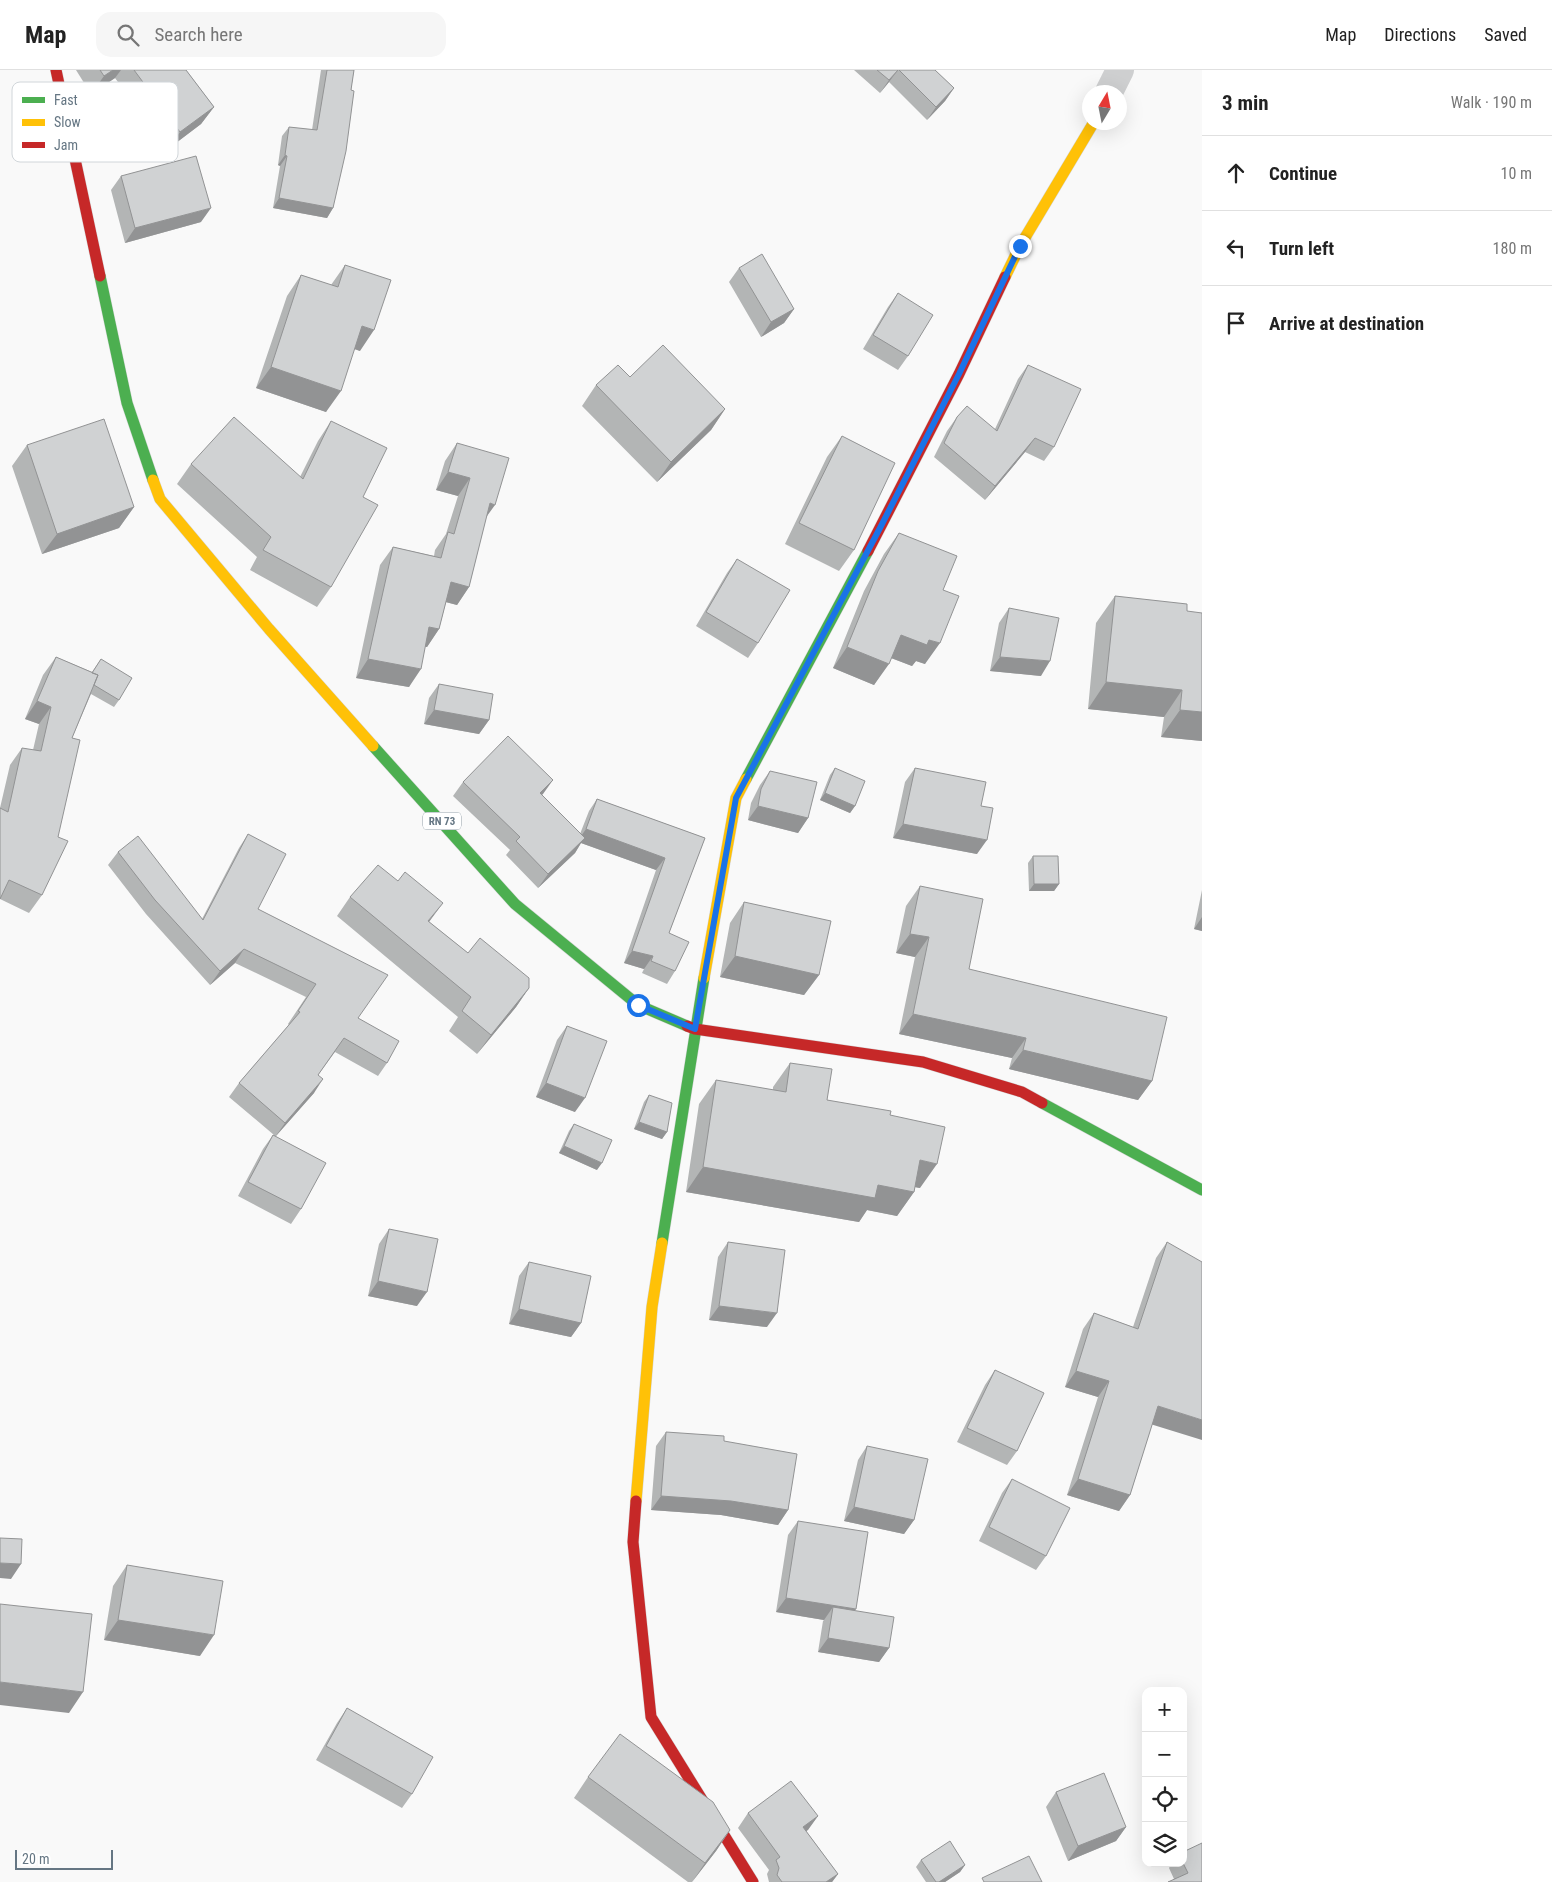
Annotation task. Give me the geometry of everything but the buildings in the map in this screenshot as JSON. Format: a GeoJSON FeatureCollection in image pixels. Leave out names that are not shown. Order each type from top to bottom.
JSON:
{"type":"FeatureCollection","features":[{"type":"Feature","properties":{"kind":"street"},"geometry":{"type":"LineString","coordinates":[[1112,85],[1120,70]]}},
{"type":"Feature","properties":{"kind":"street"},"geometry":{"type":"LineString","coordinates":[[753,1882],[651,1717],[633,1542],[652,1307],[695,1029],[736,798],[898,494],[959,374],[1020,246],[1089,130]]}},
{"type":"Feature","properties":{"kind":"street","name":"RN 73"},"geometry":{"type":"LineString","coordinates":[[76,162],[127,403],[160,499],[270,629],[516,904],[638,1005],[695,1029],[923,1062],[1022,1092],[1202,1190]]}},
{"type":"Feature","properties":{"kind":"traffic: fast"},"geometry":{"type":"LineString","coordinates":[[100,276],[127,403],[153,480]]}},
{"type":"Feature","properties":{"kind":"traffic: fast"},"geometry":{"type":"LineString","coordinates":[[746,779],[868,551]]}},
{"type":"Feature","properties":{"kind":"traffic: fast"},"geometry":{"type":"LineString","coordinates":[[373,746],[515,904],[638,1005],[687,1026]]}},
{"type":"Feature","properties":{"kind":"traffic: fast"},"geometry":{"type":"LineString","coordinates":[[662,1243],[704,978]]}},
{"type":"Feature","properties":{"kind":"traffic: fast"},"geometry":{"type":"LineString","coordinates":[[1042,1103],[1202,1190]]}},
{"type":"Feature","properties":{"kind":"traffic: slow"},"geometry":{"type":"LineString","coordinates":[[1005,277],[1020,246],[1089,130]]}},
{"type":"Feature","properties":{"kind":"traffic: slow"},"geometry":{"type":"LineString","coordinates":[[153,480],[160,499],[269,629],[373,746]]}},
{"type":"Feature","properties":{"kind":"traffic: slow"},"geometry":{"type":"LineString","coordinates":[[704,978],[736,798],[746,779]]}},
{"type":"Feature","properties":{"kind":"traffic: slow"},"geometry":{"type":"LineString","coordinates":[[636,1501],[652,1307],[662,1243]]}},
{"type":"Feature","properties":{"kind":"traffic: jam"},"geometry":{"type":"LineString","coordinates":[[56,70],[59,82]]}},
{"type":"Feature","properties":{"kind":"traffic: jam"},"geometry":{"type":"LineString","coordinates":[[76,162],[100,276]]}},
{"type":"Feature","properties":{"kind":"traffic: jam"},"geometry":{"type":"LineString","coordinates":[[868,551],[959,374],[1005,277]]}},
{"type":"Feature","properties":{"kind":"traffic: jam"},"geometry":{"type":"LineString","coordinates":[[687,1026],[695,1029],[923,1062],[1022,1092],[1042,1103]]}},
{"type":"Feature","properties":{"kind":"traffic: jam"},"geometry":{"type":"LineString","coordinates":[[636,1501],[633,1542],[651,1717],[753,1882]]}},
{"type":"Feature","properties":{"kind":"route"},"geometry":{"type":"LineString","coordinates":[[638,1005],[695,1029],[736,798],[880,528],[959,374],[1020,246]]}}]}
